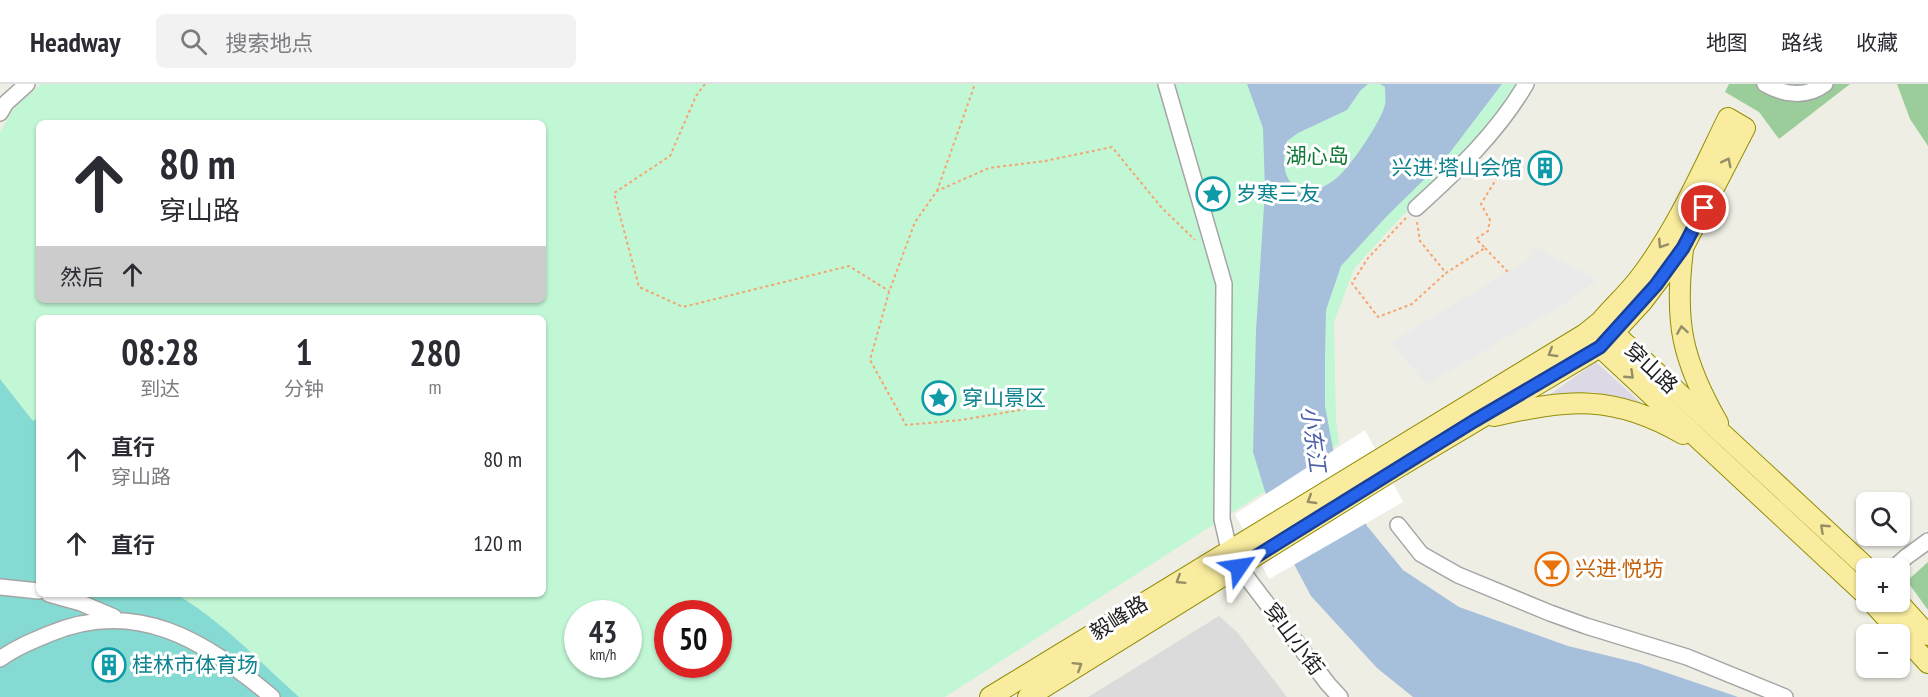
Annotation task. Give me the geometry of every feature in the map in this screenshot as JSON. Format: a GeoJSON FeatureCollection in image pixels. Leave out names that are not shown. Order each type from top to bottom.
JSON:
{"type":"FeatureCollection","features":[{"type":"Feature","properties":{"kind":"main road"},"geometry":{"type":"LineString","coordinates":[[1383,467],[1600,334],[1649,294],[1683,248],[1745,128],[1728,118],[1681,213],[1600,334]]}},
{"type":"Feature","properties":{"kind":"main road"},"geometry":{"type":"LineString","coordinates":[[1683,248],[1679,293],[1680,319],[1686,353],[1704,398],[1729,441]]}},
{"type":"Feature","properties":{"kind":"main road","name":"穿山路"},"geometry":{"type":"LineString","coordinates":[[1383,467],[1474,421],[1600,334]]}},
{"type":"Feature","properties":{"kind":"main road","name":"穿山路"},"geometry":{"type":"LineString","coordinates":[[1600,334],[1729,441],[1856,559]]}},
{"type":"Feature","properties":{"kind":"main road","name":"穿山路"},"geometry":{"type":"LineString","coordinates":[[1600,334],[1711,450],[1856,586]]}},
{"type":"Feature","properties":{"kind":"main road"},"geometry":{"type":"LineString","coordinates":[[1474,421],[1542,405],[1570,402],[1592,403],[1641,413],[1662,422],[1711,450]]}},
{"type":"Feature","properties":{"kind":"main road","name":"毅峰路"},"geometry":{"type":"LineString","coordinates":[[990,697],[1252,548],[1383,467]]}},
{"type":"Feature","properties":{"kind":"main road","name":"毅峰路"},"geometry":{"type":"LineString","coordinates":[[1028,697],[1234,558]]}},
{"type":"Feature","properties":{"kind":"main road"},"geometry":{"type":"LineString","coordinates":[[1881,612],[1928,663]]}},
{"type":"Feature","properties":{"kind":"main road"},"geometry":{"type":"LineString","coordinates":[[1907,612],[1928,635]]}},
{"type":"Feature","properties":{"kind":"street"},"geometry":{"type":"LineString","coordinates":[[0,113],[6,103],[27,84]]}},
{"type":"Feature","properties":{"kind":"street"},"geometry":{"type":"LineString","coordinates":[[1166,84],[1224,285],[1222,519],[1234,558]]}},
{"type":"Feature","properties":{"kind":"street"},"geometry":{"type":"LineString","coordinates":[[1416,208],[1478,148],[1526,84]]}},
{"type":"Feature","properties":{"kind":"street"},"geometry":{"type":"LineString","coordinates":[[1765,84],[1778,92],[1806,93],[1825,84]]}},
{"type":"Feature","properties":{"kind":"street"},"geometry":{"type":"LineString","coordinates":[[1398,525],[1421,554],[1458,574],[1550,614],[1686,657],[1785,697]]}},
{"type":"Feature","properties":{"kind":"street"},"geometry":{"type":"LineString","coordinates":[[1905,558],[1928,541]]}},
{"type":"Feature","properties":{"kind":"street","name":"穿山小街"},"geometry":{"type":"LineString","coordinates":[[1234,558],[1340,697]]}},
{"type":"Feature","properties":{"kind":"street"},"geometry":{"type":"LineString","coordinates":[[0,587],[36,591]]}},
{"type":"Feature","properties":{"kind":"street"},"geometry":{"type":"LineString","coordinates":[[60,597],[119,619],[159,627],[209,649],[241,671],[272,697]]}},
{"type":"Feature","properties":{"kind":"street"},"geometry":{"type":"LineString","coordinates":[[0,659],[61,628],[92,621],[119,619]]}},
{"type":"Feature","properties":{"kind":"path"},"geometry":{"type":"LineString","coordinates":[[705,84],[696,96],[669,156],[614,193],[639,286],[683,307],[849,266],[889,292]]}},
{"type":"Feature","properties":{"kind":"path"},"geometry":{"type":"LineString","coordinates":[[975,84],[937,191],[915,222],[889,292],[870,360],[906,425],[961,420],[1038,407]]}},
{"type":"Feature","properties":{"kind":"path"},"geometry":{"type":"LineString","coordinates":[[937,191],[989,168],[1045,161],[1112,147],[1161,207],[1218,263]]}},
{"type":"Feature","properties":{"kind":"path"},"geometry":{"type":"LineString","coordinates":[[1500,173],[1481,204],[1490,220],[1488,231],[1476,239],[1508,272]]}},
{"type":"Feature","properties":{"kind":"path"},"geometry":{"type":"LineString","coordinates":[[1416,208],[1420,241],[1446,273]]}},
{"type":"Feature","properties":{"kind":"path"},"geometry":{"type":"LineString","coordinates":[[1416,208],[1368,258],[1352,283],[1378,317],[1412,304],[1446,273],[1485,248]]}},
{"type":"Feature","properties":{"kind":"shaded area"},"geometry":{"type":"Polygon","coordinates":[[[1536,247],[1597,280],[1564,304],[1427,384],[1390,343],[1528,260],[1536,247]]]}},
{"type":"Feature","properties":{"kind":"shaded area"},"geometry":{"type":"Polygon","coordinates":[[[1596,362],[1640,402],[1593,392],[1549,395],[1596,362]]]}},
{"type":"Feature","properties":{"kind":"shaded area"},"geometry":{"type":"Polygon","coordinates":[[[0,379],[33,421],[36,419],[36,597],[181,597],[225,629],[299,697],[0,697],[0,379]]]}},
{"type":"Feature","properties":{"kind":"shaded area"},"geometry":{"type":"Polygon","coordinates":[[[1219,616],[1237,632],[1287,697],[1088,697],[1219,616]]]}},
{"type":"Feature","properties":{"kind":"green space","name":"穿山景区"},"geometry":{"type":"Polygon","coordinates":[[[41,84],[1518,84],[1495,121],[1454,168],[1398,220],[1354,269],[1334,322],[1336,420],[1339,444],[945,697],[299,697],[225,629],[181,597],[546,597],[546,315],[36,315],[36,419],[33,421],[0,379],[0,132],[15,107],[41,84]]]}},
{"type":"Feature","properties":{"kind":"green space"},"geometry":{"type":"Polygon","coordinates":[[[1729,84],[1850,84],[1779,139],[1759,112],[1725,92],[1729,84]]]}},
{"type":"Feature","properties":{"kind":"green space"},"geometry":{"type":"Polygon","coordinates":[[[1897,84],[1928,84],[1928,146],[1910,119],[1897,84]]]}},
{"type":"Feature","properties":{"kind":"green space"},"geometry":{"type":"Polygon","coordinates":[[[1928,562],[1928,610],[1910,585],[1910,578],[1928,562]]]}},
{"type":"Feature","properties":{"kind":"water","name":"小东江"},"geometry":{"type":"Polygon","coordinates":[[[1247,84],[1368,84],[1360,91],[1347,110],[1298,133],[1287,141],[1284,157],[1285,171],[1291,183],[1303,195],[1336,179],[1359,152],[1378,122],[1385,105],[1385,87],[1380,84],[1502,84],[1445,159],[1386,217],[1341,266],[1326,310],[1325,356],[1325,406],[1337,470],[1367,526],[1403,570],[1459,607],[1568,646],[1638,663],[1738,697],[1413,697],[1377,668],[1311,596],[1278,534],[1253,452],[1256,331],[1265,190],[1263,128],[1247,84]]]}},
{"type":"Feature","properties":{"kind":"pier"},"geometry":{"type":"Polygon","coordinates":[[[1365,430],[1403,502],[1269,579],[1235,514],[1365,430]]]}},
{"type":"Feature","properties":{"kind":"place","name":"兴进·塔山会馆"},"geometry":{"type":"Point","coordinates":[1545,168]}},
{"type":"Feature","properties":{"kind":"place","name":"岁寒三友"},"geometry":{"type":"Point","coordinates":[1213,194]}},
{"type":"Feature","properties":{"kind":"place","name":"穿山景区"},"geometry":{"type":"Point","coordinates":[939,398]}},
{"type":"Feature","properties":{"kind":"place","name":"兴进·悦坊"},"geometry":{"type":"Point","coordinates":[1552,569]}},
{"type":"Feature","properties":{"kind":"place","name":"桂林市体育场"},"geometry":{"type":"Point","coordinates":[109,665]}},
{"type":"Feature","properties":{"kind":"route"},"geometry":{"type":"LineString","coordinates":[[1239,567],[1387,474],[1600,347],[1656,285],[1683,248],[1704,208]]}},
{"type":"Feature","properties":{"kind":"park label","name":"湖心岛"},"geometry":{"type":"Point","coordinates":[1317,156]}}]}
